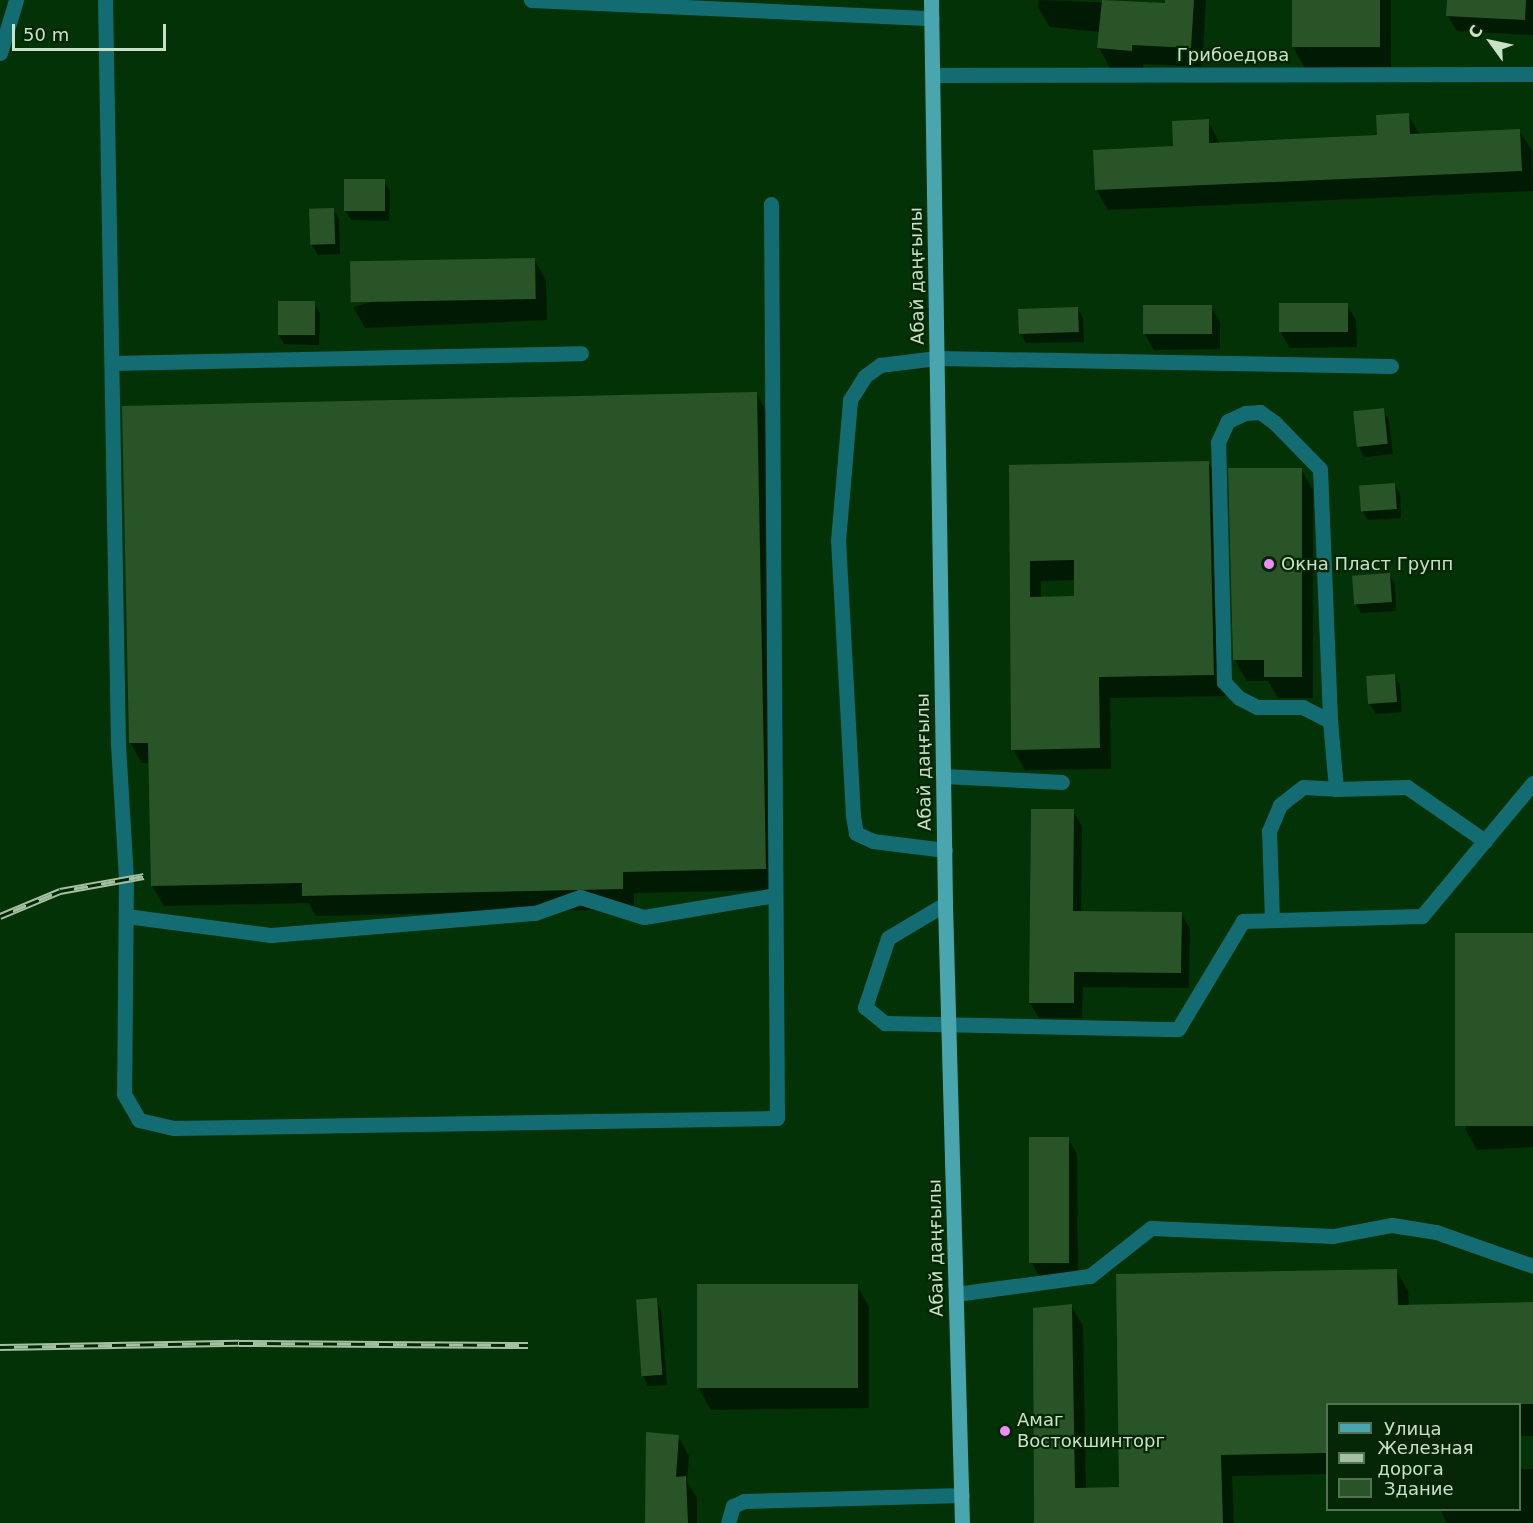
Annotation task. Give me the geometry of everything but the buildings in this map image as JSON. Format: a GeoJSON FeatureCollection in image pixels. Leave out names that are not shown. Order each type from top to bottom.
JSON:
{"type":"FeatureCollection","features":[{"type":"Feature","properties":{"kind":"main road","name":"Абай даңғылы"},"geometry":{"type":"LineString","coordinates":[[931,0],[945,904],[952,1025],[962,1523]]}},
{"type":"Feature","properties":{"kind":"street"},"geometry":{"type":"LineString","coordinates":[[0,53],[16,0]]}},
{"type":"Feature","properties":{"kind":"street"},"geometry":{"type":"LineString","coordinates":[[105,0],[118,744],[126,916],[124,1094],[139,1120],[174,1128],[777,1118],[771,204]]}},
{"type":"Feature","properties":{"kind":"street"},"geometry":{"type":"LineString","coordinates":[[531,0],[932,18]]}},
{"type":"Feature","properties":{"kind":"street","name":"Грибоедова"},"geometry":{"type":"LineString","coordinates":[[933,75],[1533,74]]}},
{"type":"Feature","properties":{"kind":"street"},"geometry":{"type":"LineString","coordinates":[[111,363],[581,353]]}},
{"type":"Feature","properties":{"kind":"street"},"geometry":{"type":"LineString","coordinates":[[945,849],[873,841],[856,833],[838,541],[850,400],[866,376],[880,365],[937,358],[1391,366]]}},
{"type":"Feature","properties":{"kind":"street"},"geometry":{"type":"LineString","coordinates":[[1330,721],[1303,707],[1257,707],[1239,698],[1224,682],[1218,442],[1228,421],[1245,413],[1260,412],[1275,423],[1320,469],[1330,721],[1336,789]]}},
{"type":"Feature","properties":{"kind":"street"},"geometry":{"type":"LineString","coordinates":[[944,776],[1062,782]]}},
{"type":"Feature","properties":{"kind":"street"},"geometry":{"type":"LineString","coordinates":[[945,904],[888,938],[865,1006],[885,1023],[1178,1029],[1243,921],[1422,916],[1533,783]]}},
{"type":"Feature","properties":{"kind":"street"},"geometry":{"type":"LineString","coordinates":[[1272,920],[1269,831],[1280,805],[1303,787],[1336,789],[1407,787],[1485,841]]}},
{"type":"Feature","properties":{"kind":"street"},"geometry":{"type":"LineString","coordinates":[[126,916],[271,935],[535,913],[580,897],[644,917],[775,895]]}},
{"type":"Feature","properties":{"kind":"street"},"geometry":{"type":"LineString","coordinates":[[956,1294],[1090,1276],[1151,1228],[1333,1236],[1392,1225],[1436,1232],[1533,1266]]}},
{"type":"Feature","properties":{"kind":"street"},"geometry":{"type":"LineString","coordinates":[[728,1523],[733,1506],[744,1501],[962,1495]]}},
{"type":"Feature","properties":{"kind":"railway"},"geometry":{"type":"LineString","coordinates":[[0,916],[60,891],[144,876]]}},
{"type":"Feature","properties":{"kind":"railway"},"geometry":{"type":"LineString","coordinates":[[0,1347],[239,1343],[528,1345]]}},
{"type":"Feature","properties":{"kind":"place","name":"Окна Пласт Групп"},"geometry":{"type":"Point","coordinates":[1269,564]}},
{"type":"Feature","properties":{"kind":"place","name":"Амаг Востокшинторг"},"geometry":{"type":"Point","coordinates":[1005,1431]}}]}
